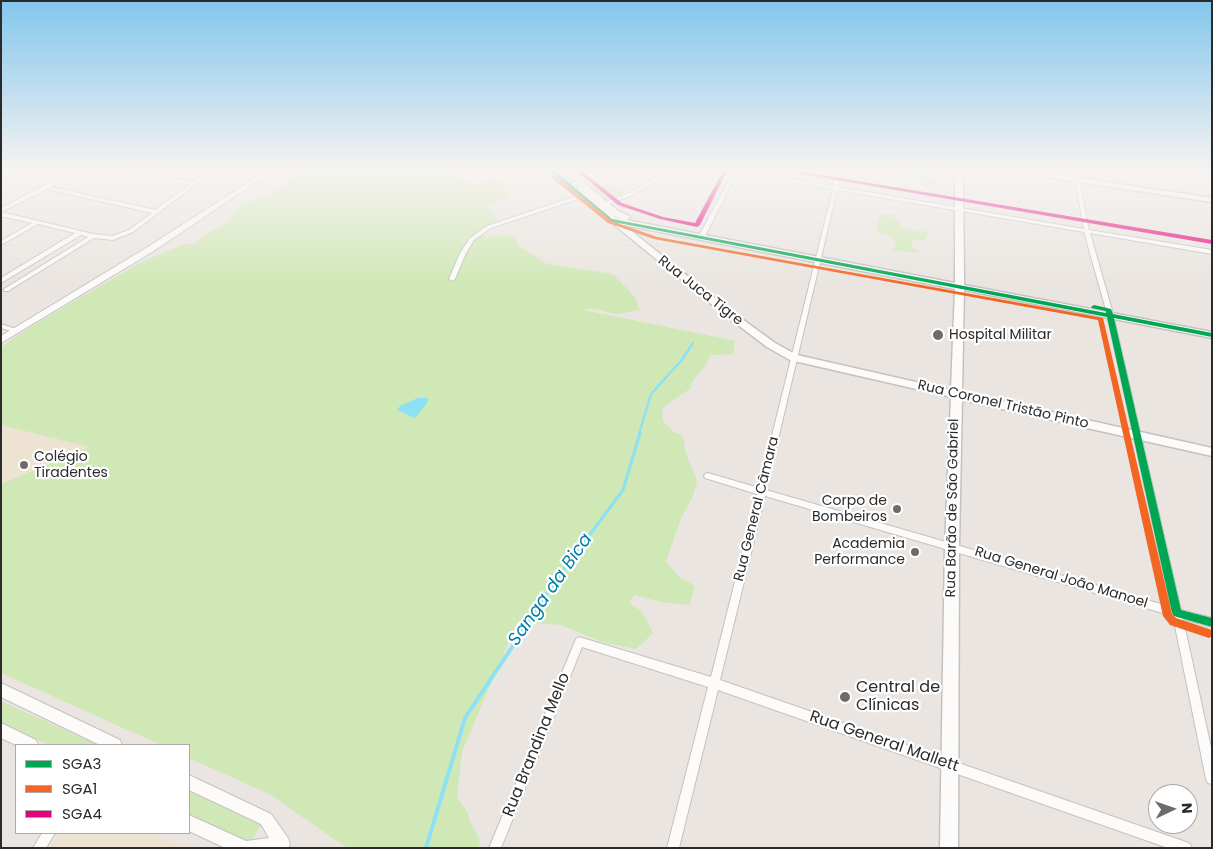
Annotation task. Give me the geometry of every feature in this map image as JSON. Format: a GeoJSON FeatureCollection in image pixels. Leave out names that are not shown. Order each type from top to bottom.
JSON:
{"type":"FeatureCollection","features":[{"type":"Feature","properties":{"kind":"main road","name":"Rua Juca Tigre"},"geometry":{"type":"LineString","coordinates":[[597,209],[724,310],[771,345],[794,358]]}},
{"type":"Feature","properties":{"kind":"main road"},"geometry":{"type":"LineString","coordinates":[[609,209],[626,218],[659,228]]}},
{"type":"Feature","properties":{"kind":"main road","name":"Rua Barão de São Gabriel"},"geometry":{"type":"LineString","coordinates":[[949,848],[952,546],[959,284],[958,210]]}},
{"type":"Feature","properties":{"kind":"main road"},"geometry":{"type":"LineString","coordinates":[[610,220],[959,284],[1212,335]]}},
{"type":"Feature","properties":{"kind":"main road"},"geometry":{"type":"LineString","coordinates":[[1109,313],[1212,329]]}},
{"type":"Feature","properties":{"kind":"main road","name":"Rua Coronel Tristão Pinto"},"geometry":{"type":"LineString","coordinates":[[794,358],[1212,452]]}},
{"type":"Feature","properties":{"kind":"street"},"geometry":{"type":"LineString","coordinates":[[141,209],[156,212]]}},
{"type":"Feature","properties":{"kind":"street"},"geometry":{"type":"LineString","coordinates":[[1,212],[36,223],[93,236],[113,238],[123,235],[160,209]]}},
{"type":"Feature","properties":{"kind":"street"},"geometry":{"type":"LineString","coordinates":[[1,340],[149,250],[212,209]]}},
{"type":"Feature","properties":{"kind":"street"},"geometry":{"type":"LineString","coordinates":[[452,279],[463,253],[472,239],[489,226],[543,209]]}},
{"type":"Feature","properties":{"kind":"street"},"geometry":{"type":"LineString","coordinates":[[702,236],[716,209]]}},
{"type":"Feature","properties":{"kind":"street","name":"Rua General Câmara"},"geometry":{"type":"LineString","coordinates":[[673,848],[762,491],[829,209]]}},
{"type":"Feature","properties":{"kind":"street"},"geometry":{"type":"LineString","coordinates":[[950,209],[1212,252]]}},
{"type":"Feature","properties":{"kind":"street"},"geometry":{"type":"LineString","coordinates":[[1083,209],[1109,313],[1177,613],[1212,779]]}},
{"type":"Feature","properties":{"kind":"street"},"geometry":{"type":"LineString","coordinates":[[1,243],[36,223]]}},
{"type":"Feature","properties":{"kind":"street"},"geometry":{"type":"LineString","coordinates":[[1,280],[80,233]]}},
{"type":"Feature","properties":{"kind":"street"},"geometry":{"type":"LineString","coordinates":[[3,291],[93,236]]}},
{"type":"Feature","properties":{"kind":"street"},"geometry":{"type":"LineString","coordinates":[[1,326],[17,331]]}},
{"type":"Feature","properties":{"kind":"street","name":"Rua General João Manoel"},"geometry":{"type":"LineString","coordinates":[[708,476],[1212,623]]}},
{"type":"Feature","properties":{"kind":"street","name":"Rua General Mallett"},"geometry":{"type":"LineString","coordinates":[[579,642],[713,683],[1186,848]]}},
{"type":"Feature","properties":{"kind":"street","name":"Rua Brandina Mello"},"geometry":{"type":"LineString","coordinates":[[495,848],[579,642]]}},
{"type":"Feature","properties":{"kind":"street"},"geometry":{"type":"LineString","coordinates":[[1,690],[110,744]]}},
{"type":"Feature","properties":{"kind":"street"},"geometry":{"type":"LineString","coordinates":[[1,730],[29,744]]}},
{"type":"Feature","properties":{"kind":"street"},"geometry":{"type":"LineString","coordinates":[[190,782],[266,820],[284,846]]}},
{"type":"Feature","properties":{"kind":"street"},"geometry":{"type":"LineString","coordinates":[[190,823],[243,848]]}},
{"type":"Feature","properties":{"kind":"street"},"geometry":{"type":"LineString","coordinates":[[39,848],[48,834]]}},
{"type":"Feature","properties":{"kind":"street"},"geometry":{"type":"LineString","coordinates":[[248,848],[284,846]]}},
{"type":"Feature","properties":{"kind":"shaded area","name":"Colégio Tiradentes"},"geometry":{"type":"Polygon","coordinates":[[[1,425],[91,447],[1,484],[1,425]]]}},
{"type":"Feature","properties":{"kind":"shaded area"},"geometry":{"type":"Polygon","coordinates":[[[56,834],[155,834],[190,848],[48,848],[56,834]]]}},
{"type":"Feature","properties":{"kind":"green space"},"geometry":{"type":"Polygon","coordinates":[[[237,209],[488,209],[498,219],[477,233],[488,238],[498,235],[514,237],[519,246],[547,264],[613,274],[634,296],[640,310],[616,314],[589,308],[584,310],[735,341],[733,354],[710,355],[706,365],[691,383],[691,388],[662,408],[663,421],[674,432],[683,436],[686,453],[697,481],[693,496],[682,516],[666,561],[678,576],[695,586],[689,605],[661,602],[634,595],[630,603],[642,612],[653,633],[636,649],[602,642],[561,625],[517,622],[462,752],[457,798],[467,811],[470,822],[480,840],[479,848],[347,848],[271,795],[190,758],[190,744],[159,744],[1,673],[1,484],[90,447],[1,425],[1,347],[32,326],[143,261],[183,245],[196,243],[211,231],[227,223],[237,209]]]}},
{"type":"Feature","properties":{"kind":"green space"},"geometry":{"type":"Polygon","coordinates":[[[879,213],[893,215],[904,228],[928,232],[925,241],[913,239],[911,246],[921,253],[892,250],[896,243],[890,235],[876,231],[879,213]]]}},
{"type":"Feature","properties":{"kind":"green space"},"geometry":{"type":"Polygon","coordinates":[[[1,701],[96,744],[47,744],[1,723],[1,701]]]}},
{"type":"Feature","properties":{"kind":"green space"},"geometry":{"type":"Polygon","coordinates":[[[190,791],[261,825],[248,846],[190,815],[190,791]]]}},
{"type":"Feature","properties":{"kind":"water"},"geometry":{"type":"Polygon","coordinates":[[[418,398],[428,398],[427,403],[415,418],[397,410],[400,406],[418,398]]]}},
{"type":"Feature","properties":{"kind":"waterway","name":"Sanga da Bica"},"geometry":{"type":"LineString","coordinates":[[639,434],[651,394],[681,361],[693,343]]}},
{"type":"Feature","properties":{"kind":"waterway","name":"Sanga da Bica"},"geometry":{"type":"LineString","coordinates":[[531,618],[559,576],[623,490],[640,433]]}},
{"type":"Feature","properties":{"kind":"waterway","name":"Sanga da Bica"},"geometry":{"type":"LineString","coordinates":[[426,848],[465,718],[532,617]]}},
{"type":"Feature","properties":{"kind":"transit line","name":"SGA1"},"geometry":{"type":"LineString","coordinates":[[593,209],[610,222],[656,238],[1101,319],[1168,616],[1173,622],[1209,633]]}},
{"type":"Feature","properties":{"kind":"transit line","name":"SGA3"},"geometry":{"type":"LineString","coordinates":[[597,209],[610,220],[1212,335]]}},
{"type":"Feature","properties":{"kind":"transit line","name":"SGA4"},"geometry":{"type":"LineString","coordinates":[[634,209],[662,218],[697,225],[705,209]]}},
{"type":"Feature","properties":{"kind":"transit line","name":"SGA4"},"geometry":{"type":"LineString","coordinates":[[1014,209],[1212,242]]}},
{"type":"Feature","properties":{"kind":"transit line","name":"SGA3"},"geometry":{"type":"LineString","coordinates":[[1094,307],[1109,310],[1177,613],[1212,623]]}},
{"type":"Feature","properties":{"kind":"place","name":"Hospital Militar"},"geometry":{"type":"Point","coordinates":[938,335]}},
{"type":"Feature","properties":{"kind":"place","name":"Colégio Tiradentes"},"geometry":{"type":"Point","coordinates":[24,465]}},
{"type":"Feature","properties":{"kind":"place","name":"Corpo de Bombeiros"},"geometry":{"type":"Point","coordinates":[897,509]}},
{"type":"Feature","properties":{"kind":"place","name":"Academia Performance"},"geometry":{"type":"Point","coordinates":[915,552]}},
{"type":"Feature","properties":{"kind":"place","name":"Central de Clínicas"},"geometry":{"type":"Point","coordinates":[845,697]}}]}
